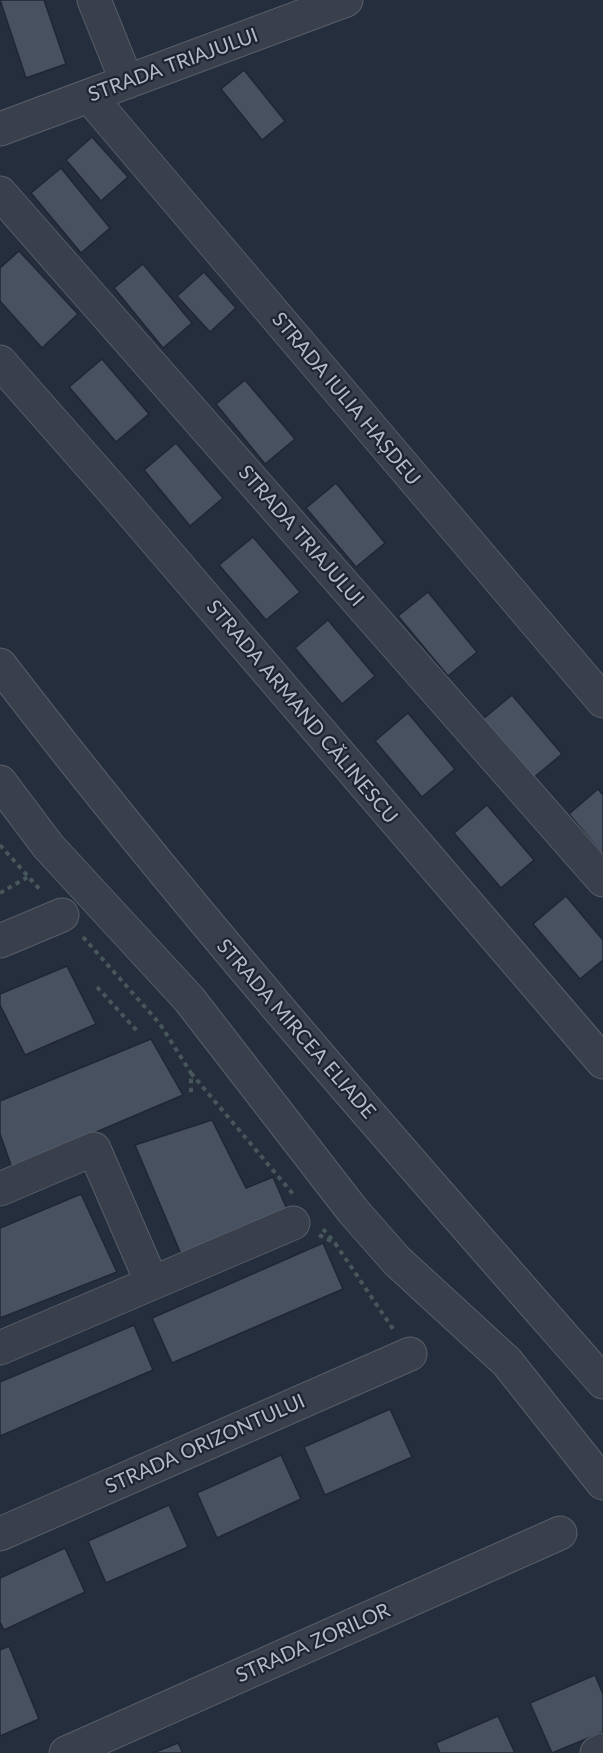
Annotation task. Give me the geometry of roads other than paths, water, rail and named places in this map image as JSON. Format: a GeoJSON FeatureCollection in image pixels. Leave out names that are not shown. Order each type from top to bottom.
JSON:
{"type":"FeatureCollection","features":[{"type":"Feature","properties":{"kind":"street"},"geometry":{"type":"LineString","coordinates":[[94,0],[127,82]]}},
{"type":"Feature","properties":{"kind":"street","name":"STRADA TRIAJULUI"},"geometry":{"type":"LineString","coordinates":[[0,129],[127,82],[283,11],[346,0]]}},
{"type":"Feature","properties":{"kind":"street","name":"STRADA IULIA HAȘDEU"},"geometry":{"type":"LineString","coordinates":[[89,96],[603,701]]}},
{"type":"Feature","properties":{"kind":"street","name":"STRADA TRIAJULUI"},"geometry":{"type":"LineString","coordinates":[[0,193],[603,880]]}},
{"type":"Feature","properties":{"kind":"street","name":"STRADA ARMAND CĂLINESCU"},"geometry":{"type":"LineString","coordinates":[[0,362],[117,495],[603,1062]]}},
{"type":"Feature","properties":{"kind":"street","name":"STRADA MIRCEA ELIADE"},"geometry":{"type":"LineString","coordinates":[[0,665],[102,798],[262,992],[603,1382]]}},
{"type":"Feature","properties":{"kind":"street"},"geometry":{"type":"LineString","coordinates":[[0,782],[48,846],[189,999],[360,1219],[397,1261],[507,1362],[603,1483]]}},
{"type":"Feature","properties":{"kind":"street"},"geometry":{"type":"LineString","coordinates":[[0,941],[62,915]]}},
{"type":"Feature","properties":{"kind":"street"},"geometry":{"type":"LineString","coordinates":[[0,1189],[94,1149],[152,1283]]}},
{"type":"Feature","properties":{"kind":"street"},"geometry":{"type":"LineString","coordinates":[[0,1348],[303,1216]]}},
{"type":"Feature","properties":{"kind":"street","name":"STRADA ORIZONTULUI"},"geometry":{"type":"LineString","coordinates":[[0,1534],[410,1354]]}},
{"type":"Feature","properties":{"kind":"street","name":"STRADA ZORILOR"},"geometry":{"type":"LineString","coordinates":[[66,1753],[560,1533]]}},
{"type":"Feature","properties":{"kind":"street"},"geometry":{"type":"LineString","coordinates":[[597,1753],[603,1750]]}}]}
